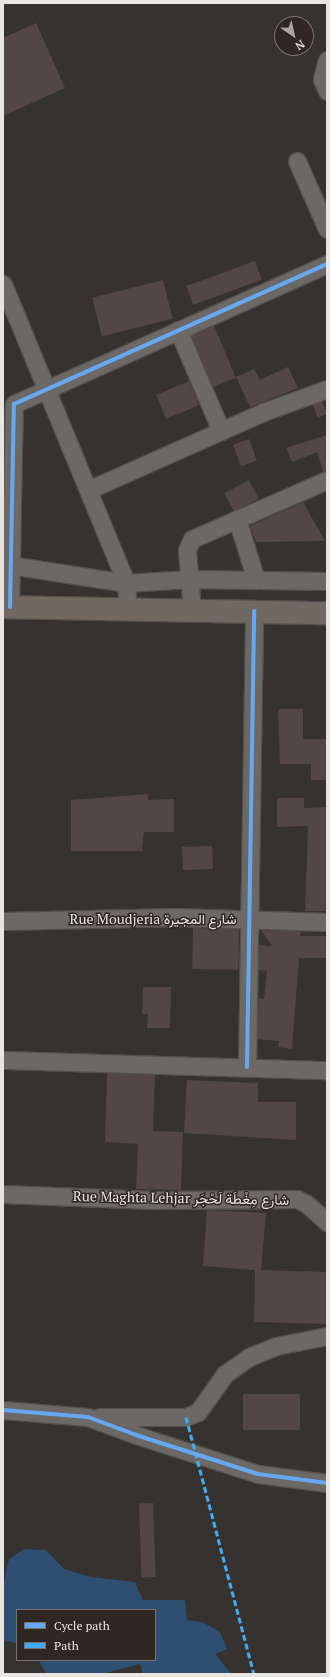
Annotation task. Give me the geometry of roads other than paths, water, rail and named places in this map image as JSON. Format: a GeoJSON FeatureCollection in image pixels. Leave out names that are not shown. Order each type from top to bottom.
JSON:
{"type":"FeatureCollection","features":[{"type":"Feature","properties":{"kind":"main road"},"geometry":{"type":"LineString","coordinates":[[6,607],[327,613]]}},
{"type":"Feature","properties":{"kind":"street"},"geometry":{"type":"LineString","coordinates":[[327,60],[322,79],[327,91]]}},
{"type":"Feature","properties":{"kind":"street"},"geometry":{"type":"LineString","coordinates":[[296,161],[327,229]]}},
{"type":"Feature","properties":{"kind":"street"},"geometry":{"type":"LineString","coordinates":[[6,607],[8,432],[14,404],[327,264]]}},
{"type":"Feature","properties":{"kind":"street"},"geometry":{"type":"LineString","coordinates":[[3,284],[126,583],[128,609]]}},
{"type":"Feature","properties":{"kind":"street"},"geometry":{"type":"LineString","coordinates":[[178,330],[221,431]]}},
{"type":"Feature","properties":{"kind":"street"},"geometry":{"type":"LineString","coordinates":[[88,490],[221,431],[327,389]]}},
{"type":"Feature","properties":{"kind":"street"},"geometry":{"type":"LineString","coordinates":[[192,610],[187,550],[189,542],[237,519],[327,480]]}},
{"type":"Feature","properties":{"kind":"street"},"geometry":{"type":"LineString","coordinates":[[237,519],[256,580]]}},
{"type":"Feature","properties":{"kind":"street"},"geometry":{"type":"LineString","coordinates":[[7,564],[126,583],[190,579],[327,581]]}},
{"type":"Feature","properties":{"kind":"street"},"geometry":{"type":"LineString","coordinates":[[246,1067],[250,920],[254,611]]}},
{"type":"Feature","properties":{"kind":"street","name":"Rue Moudjeria شارع المجيرة"},"geometry":{"type":"LineString","coordinates":[[3,920],[176,917],[327,922]]}},
{"type":"Feature","properties":{"kind":"street"},"geometry":{"type":"LineString","coordinates":[[3,1060],[327,1070]]}},
{"type":"Feature","properties":{"kind":"street","name":"Rue Maghta Lehjar شارع مِغْطَة لَحْجَر"},"geometry":{"type":"LineString","coordinates":[[3,1194],[153,1200],[297,1199],[307,1204],[327,1222]]}},
{"type":"Feature","properties":{"kind":"street"},"geometry":{"type":"LineString","coordinates":[[3,1410],[88,1417],[186,1417],[198,1412],[222,1378],[249,1357],[276,1346],[327,1336]]}},
{"type":"Feature","properties":{"kind":"street"},"geometry":{"type":"LineString","coordinates":[[88,1417],[139,1436],[258,1474],[327,1483]]}},
{"type":"Feature","properties":{"kind":"water"},"geometry":{"type":"Polygon","coordinates":[[[24,1549],[46,1550],[64,1569],[91,1577],[135,1582],[143,1600],[185,1600],[187,1620],[202,1622],[220,1632],[227,1649],[215,1654],[231,1674],[143,1674],[140,1664],[102,1674],[46,1674],[40,1661],[156,1661],[156,1609],[16,1609],[16,1643],[3,1640],[3,1590],[9,1559],[24,1549]]]}}]}
